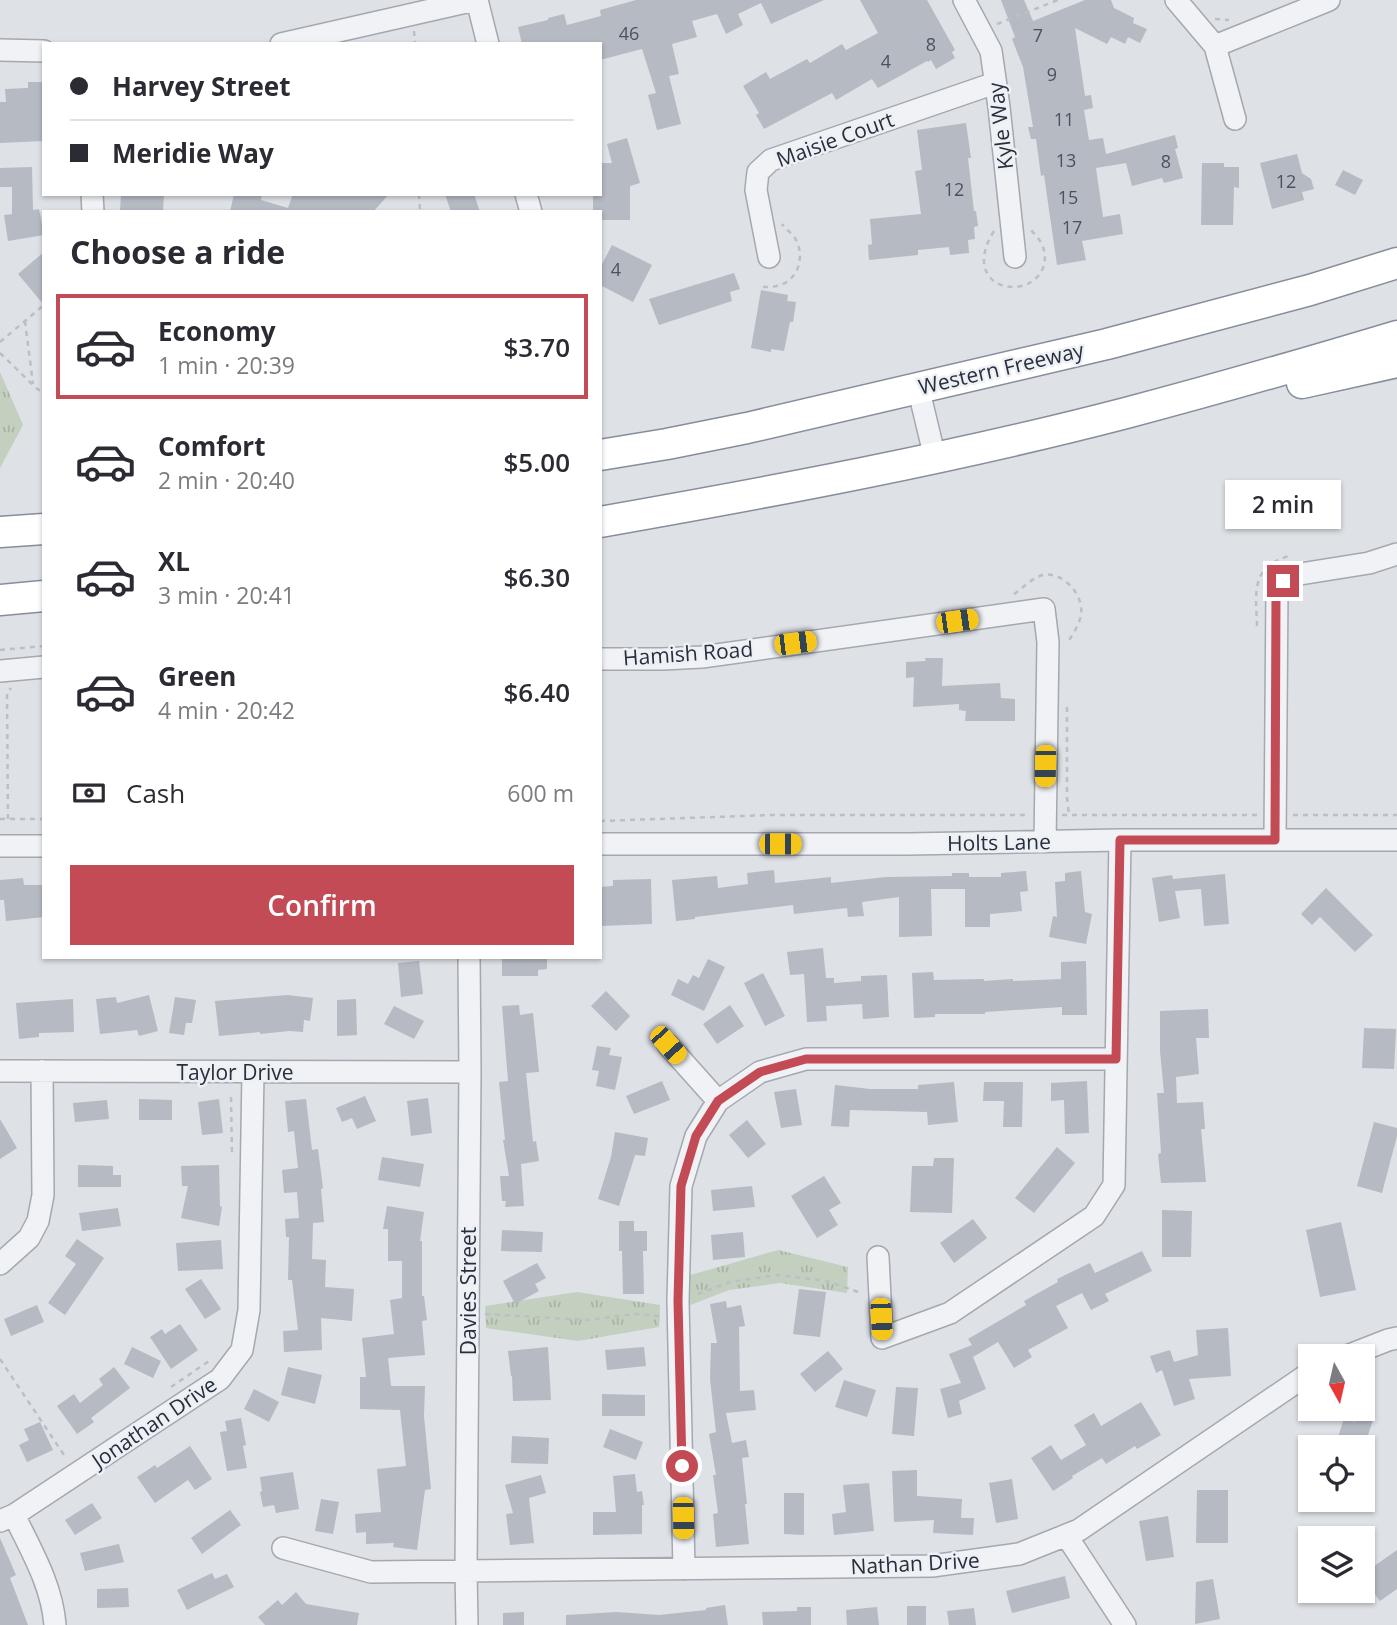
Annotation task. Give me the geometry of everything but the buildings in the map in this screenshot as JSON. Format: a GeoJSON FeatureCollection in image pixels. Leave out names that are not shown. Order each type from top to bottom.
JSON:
{"type":"FeatureCollection","features":[{"type":"Feature","properties":{"kind":"highway"},"geometry":{"type":"LineString","coordinates":[[1107,344],[1397,242]]}},
{"type":"Feature","properties":{"kind":"highway","name":"Western Freeway"},"geometry":{"type":"LineString","coordinates":[[602,455],[733,430],[1107,344],[1310,290],[1397,263]]}},
{"type":"Feature","properties":{"kind":"highway"},"geometry":{"type":"LineString","coordinates":[[602,522],[934,458],[1125,413],[1397,336]]}},
{"type":"Feature","properties":{"kind":"highway"},"geometry":{"type":"LineString","coordinates":[[1125,413],[1268,391],[1397,362]]}},
{"type":"Feature","properties":{"kind":"highway"},"geometry":{"type":"LineString","coordinates":[[0,600],[42,596]]}},
{"type":"Feature","properties":{"kind":"street"},"geometry":{"type":"LineString","coordinates":[[290,42],[476,0],[487,42]]}},
{"type":"Feature","properties":{"kind":"street","name":"Kyle Way"},"geometry":{"type":"LineString","coordinates":[[964,0],[991,51],[1014,257]]}},
{"type":"Feature","properties":{"kind":"street"},"geometry":{"type":"LineString","coordinates":[[1176,0],[1215,46],[1235,119]]}},
{"type":"Feature","properties":{"kind":"street"},"geometry":{"type":"LineString","coordinates":[[1215,46],[1329,0]]}},
{"type":"Feature","properties":{"kind":"street"},"geometry":{"type":"LineString","coordinates":[[0,50],[42,51]]}},
{"type":"Feature","properties":{"kind":"street","name":"Maisie Court"},"geometry":{"type":"LineString","coordinates":[[769,257],[756,190],[758,172],[771,160],[995,83]]}},
{"type":"Feature","properties":{"kind":"street"},"geometry":{"type":"LineString","coordinates":[[918,387],[934,458]]}},
{"type":"Feature","properties":{"kind":"street"},"geometry":{"type":"LineString","coordinates":[[1275,840],[1277,588],[1294,575],[1368,563],[1397,554]]}},
{"type":"Feature","properties":{"kind":"street","name":"Hamish Road"},"geometry":{"type":"LineString","coordinates":[[602,659],[702,657],[1044,609],[1048,642],[1045,842]]}},
{"type":"Feature","properties":{"kind":"street"},"geometry":{"type":"LineString","coordinates":[[7,677],[42,668]]}},
{"type":"Feature","properties":{"kind":"street"},"geometry":{"type":"LineString","coordinates":[[878,1257],[882,1338],[950,1313],[1094,1216],[1114,1185],[1120,840]]}},
{"type":"Feature","properties":{"kind":"street","name":"Holts Lane"},"geometry":{"type":"LineString","coordinates":[[602,844],[1397,840]]}},
{"type":"Feature","properties":{"kind":"street"},"geometry":{"type":"LineString","coordinates":[[0,846],[42,846]]}},
{"type":"Feature","properties":{"kind":"street","name":"Davies Street"},"geometry":{"type":"LineString","coordinates":[[467,1625],[469,959]]}},
{"type":"Feature","properties":{"kind":"street"},"geometry":{"type":"LineString","coordinates":[[668,1045],[718,1101]]}},
{"type":"Feature","properties":{"kind":"street"},"geometry":{"type":"LineString","coordinates":[[684,1569],[679,1307],[681,1186],[696,1136],[718,1101],[760,1072],[806,1059],[1116,1059]]}},
{"type":"Feature","properties":{"kind":"street","name":"Taylor Drive"},"geometry":{"type":"LineString","coordinates":[[0,1071],[470,1072]]}},
{"type":"Feature","properties":{"kind":"street"},"geometry":{"type":"LineString","coordinates":[[0,1264],[29,1238],[38,1221],[43,1195],[42,1071]]}},
{"type":"Feature","properties":{"kind":"street","name":"Jonathan Drive"},"geometry":{"type":"LineString","coordinates":[[7,1518],[220,1379],[242,1350],[249,1310],[253,1072]]}},
{"type":"Feature","properties":{"kind":"street"},"geometry":{"type":"LineString","coordinates":[[1376,1345],[1397,1338]]}},
{"type":"Feature","properties":{"kind":"street","name":"Nathan Drive"},"geometry":{"type":"LineString","coordinates":[[283,1548],[372,1572],[932,1566],[1019,1554],[1079,1530],[1298,1381]]}},
{"type":"Feature","properties":{"kind":"street"},"geometry":{"type":"LineString","coordinates":[[7,1518],[48,1585],[55,1625]]}},
{"type":"Feature","properties":{"kind":"street"},"geometry":{"type":"LineString","coordinates":[[1066,1535],[1125,1625]]}},
{"type":"Feature","properties":{"kind":"path"},"geometry":{"type":"LineString","coordinates":[[996,24],[1058,0]]}},
{"type":"Feature","properties":{"kind":"path"},"geometry":{"type":"LineString","coordinates":[[1214,19],[1229,20]]}},
{"type":"Feature","properties":{"kind":"path"},"geometry":{"type":"LineString","coordinates":[[762,287],[785,283],[794,276],[801,260],[797,242],[793,234],[782,226],[779,213]]}},
{"type":"Feature","properties":{"kind":"path"},"geometry":{"type":"LineString","coordinates":[[0,342],[42,307]]}},
{"type":"Feature","properties":{"kind":"path"},"geometry":{"type":"LineString","coordinates":[[25,321],[33,384]]}},
{"type":"Feature","properties":{"kind":"path"},"geometry":{"type":"LineString","coordinates":[[0,354],[42,391]]}},
{"type":"Feature","properties":{"kind":"path"},"geometry":{"type":"LineString","coordinates":[[1006,596],[1039,576],[1050,575],[1068,582],[1077,593],[1082,615],[1067,644]]}},
{"type":"Feature","properties":{"kind":"path"},"geometry":{"type":"LineString","coordinates":[[0,650],[42,646]]}},
{"type":"Feature","properties":{"kind":"path"},"geometry":{"type":"LineString","coordinates":[[7,677],[8,819]]}},
{"type":"Feature","properties":{"kind":"path"},"geometry":{"type":"LineString","coordinates":[[1067,708],[1069,815]]}},
{"type":"Feature","properties":{"kind":"path"},"geometry":{"type":"LineString","coordinates":[[602,821],[772,815],[1397,815]]}},
{"type":"Feature","properties":{"kind":"path"},"geometry":{"type":"LineString","coordinates":[[0,819],[42,819]]}},
{"type":"Feature","properties":{"kind":"path"},"geometry":{"type":"LineString","coordinates":[[231,1097],[232,1161]]}},
{"type":"Feature","properties":{"kind":"path"},"geometry":{"type":"LineString","coordinates":[[468,1313],[587,1320],[635,1314],[656,1316],[730,1282],[778,1275],[827,1281],[880,1300]]}},
{"type":"Feature","properties":{"kind":"path"},"geometry":{"type":"LineString","coordinates":[[164,1392],[213,1357]]}},
{"type":"Feature","properties":{"kind":"path"},"geometry":{"type":"LineString","coordinates":[[0,1359],[76,1474]]}},
{"type":"Feature","properties":{"kind":"green space"},"geometry":{"type":"Polygon","coordinates":[[[0,372],[23,425],[0,468],[0,372]]]}},
{"type":"Feature","properties":{"kind":"green space"},"geometry":{"type":"Polygon","coordinates":[[[778,1250],[848,1267],[847,1293],[780,1283],[729,1290],[688,1306],[687,1276],[778,1250]]]}},
{"type":"Feature","properties":{"kind":"green space"},"geometry":{"type":"Polygon","coordinates":[[[577,1292],[660,1305],[659,1327],[578,1341],[486,1328],[485,1306],[577,1292]]]}},
{"type":"Feature","properties":{"kind":"route"},"geometry":{"type":"LineString","coordinates":[[682,1466],[678,1301],[681,1186],[696,1136],[718,1101],[760,1072],[806,1059],[1116,1059],[1120,840],[1275,840],[1276,594],[1283,581]]}}]}
